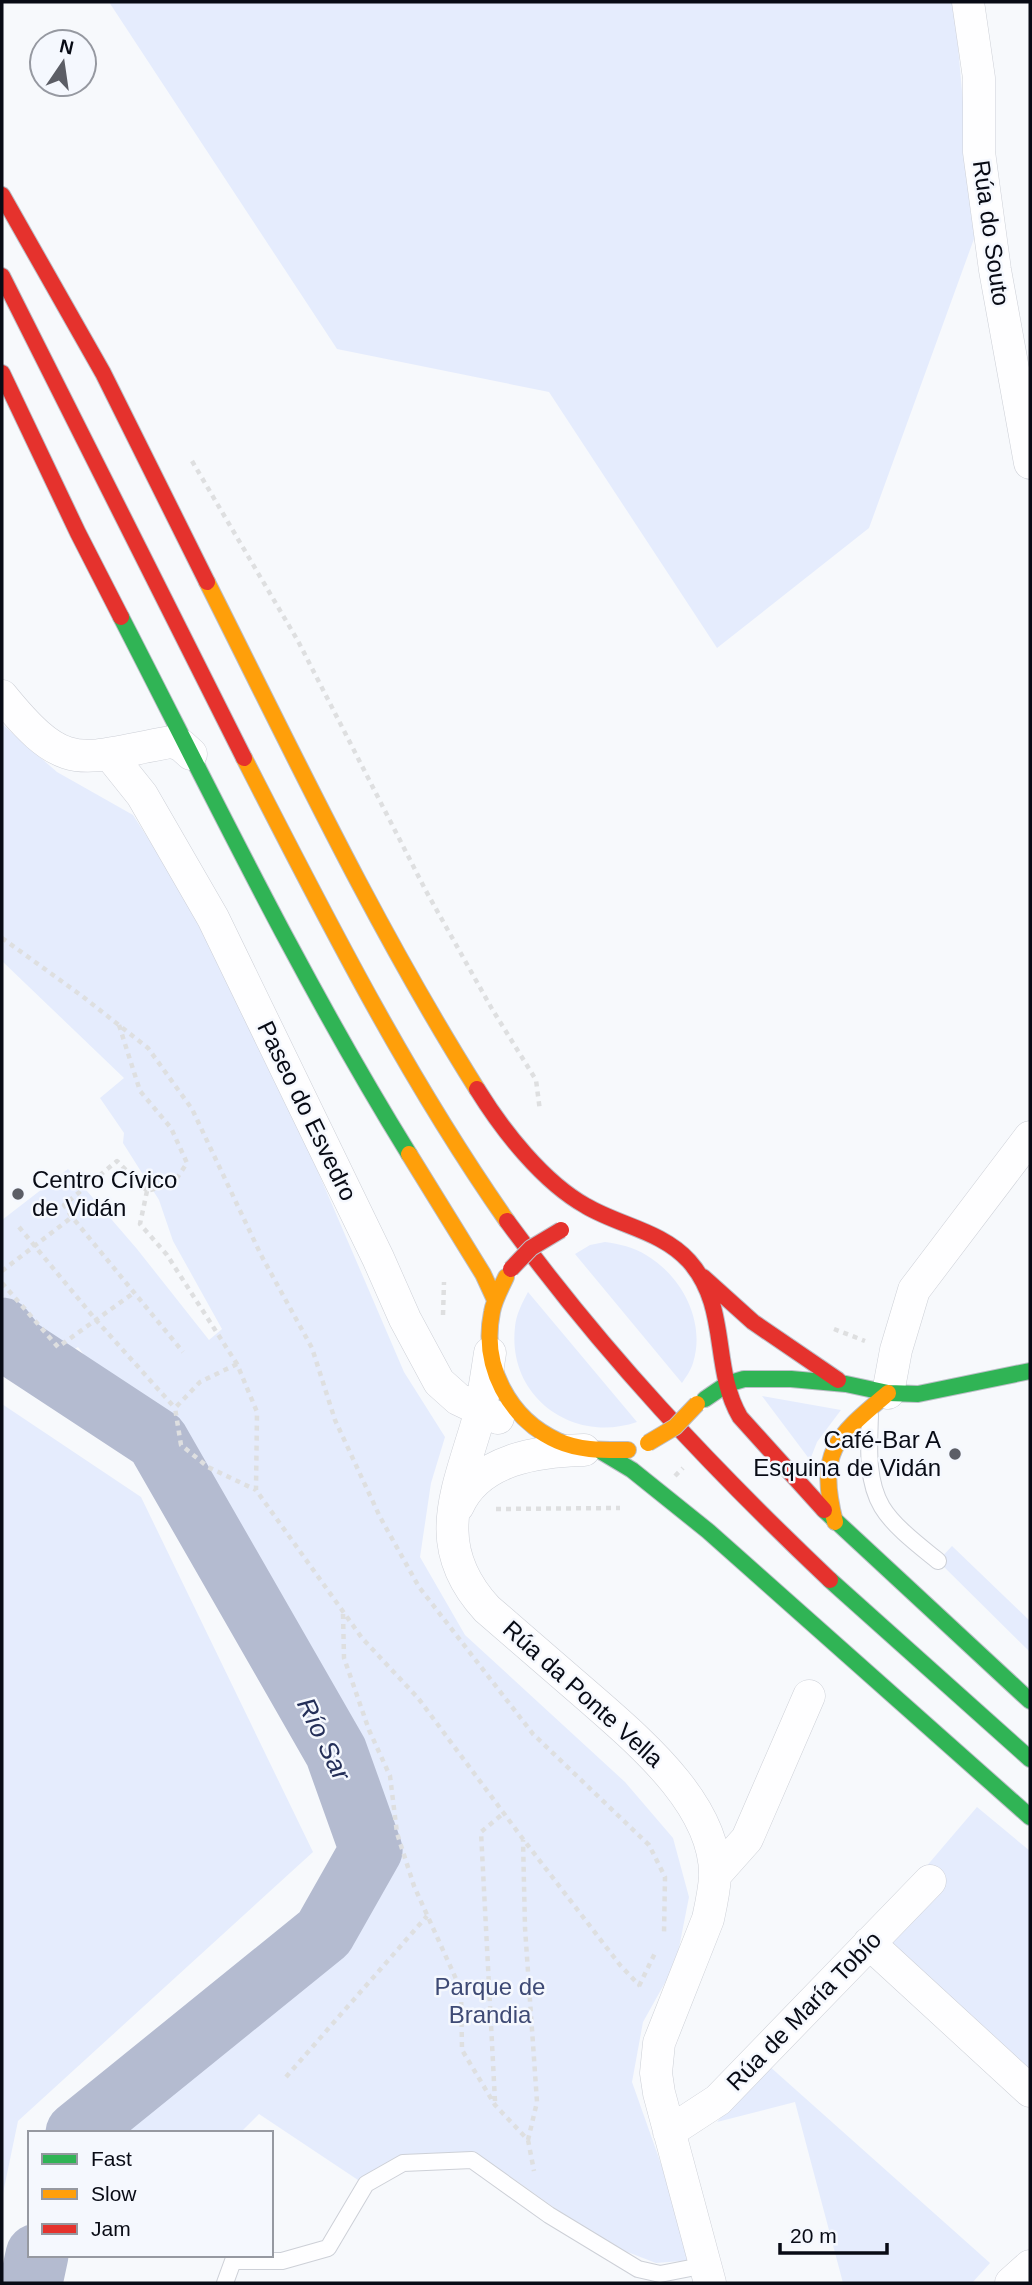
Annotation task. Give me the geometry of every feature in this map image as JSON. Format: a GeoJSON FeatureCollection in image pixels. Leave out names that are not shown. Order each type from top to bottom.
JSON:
{"type":"FeatureCollection","features":[{"type":"Feature","properties":{"kind":"main road"},"geometry":{"type":"LineString","coordinates":[[2,195],[103,373],[369,904],[469,1078],[507,1132],[560,1189],[574,1200],[660,1237],[672,1245],[753,1322],[805,1359],[879,1401]]}},
{"type":"Feature","properties":{"kind":"main road"},"geometry":{"type":"LineString","coordinates":[[2,276],[205,682],[365,991],[430,1102],[503,1214],[548,1278],[664,1416],[837,1586],[1030,1759]]}},
{"type":"Feature","properties":{"kind":"main road"},"geometry":{"type":"LineString","coordinates":[[2,373],[78,533],[301,967],[351,1058],[487,1280],[495,1300]]}},
{"type":"Feature","properties":{"kind":"main road"},"geometry":{"type":"LineString","coordinates":[[634,1227],[614,1223],[582,1225],[561,1230],[531,1248],[511,1269],[495,1300],[489,1331],[494,1373],[502,1392],[534,1429],[549,1439],[593,1451],[632,1470],[708,1531],[1030,1817]]}},
{"type":"Feature","properties":{"kind":"main road"},"geometry":{"type":"LineString","coordinates":[[696,1270],[715,1307],[727,1384],[740,1417],[835,1522],[1030,1701]]}},
{"type":"Feature","properties":{"kind":"main road"},"geometry":{"type":"LineString","coordinates":[[697,1404],[713,1372],[719,1340]]}},
{"type":"Feature","properties":{"kind":"main road"},"geometry":{"type":"LineString","coordinates":[[835,1522],[827,1487],[829,1457],[841,1436],[879,1401],[1030,1371]]}},
{"type":"Feature","properties":{"kind":"main road"},"geometry":{"type":"LineString","coordinates":[[593,1451],[626,1450],[648,1443],[675,1427],[697,1404],[727,1384],[744,1379],[846,1384]]}},
{"type":"Feature","properties":{"kind":"street","name":"Rúa do Souto"},"geometry":{"type":"LineString","coordinates":[[968,2],[979,78],[979,152],[991,244],[1030,463]]}},
{"type":"Feature","properties":{"kind":"street"},"geometry":{"type":"LineString","coordinates":[[2,696],[49,745],[78,757],[110,755],[170,742],[181,745],[191,754]]}},
{"type":"Feature","properties":{"kind":"street","name":"Paseo do Esvedro"},"geometry":{"type":"LineString","coordinates":[[110,755],[142,795],[213,918],[379,1258],[405,1319],[439,1382],[458,1399],[480,1411],[534,1429]]}},
{"type":"Feature","properties":{"kind":"street"},"geometry":{"type":"LineString","coordinates":[[879,1401],[914,1290],[1030,1137]]}},
{"type":"Feature","properties":{"kind":"street","name":"Rúa da Ponte Vella"},"geometry":{"type":"LineString","coordinates":[[490,1352],[480,1411],[456,1491],[453,1517],[454,1554],[471,1592],[487,1609],[641,1742],[668,1771],[686,1794],[702,1825],[711,1851],[715,1875],[708,1919],[659,2043],[656,2073],[659,2094],[708,2274]]}},
{"type":"Feature","properties":{"kind":"street"},"geometry":{"type":"LineString","coordinates":[[453,1517],[463,1494],[487,1472],[528,1456],[562,1451],[593,1451]]}},
{"type":"Feature","properties":{"kind":"street"},"geometry":{"type":"LineString","coordinates":[[715,1875],[747,1839],[809,1696]]}},
{"type":"Feature","properties":{"kind":"street","name":"Rúa de María Tobío"},"geometry":{"type":"LineString","coordinates":[[669,2132],[718,2100],[930,1881]]}},
{"type":"Feature","properties":{"kind":"street"},"geometry":{"type":"LineString","coordinates":[[869,1943],[1030,2091]]}},
{"type":"Feature","properties":{"kind":"street"},"geometry":{"type":"LineString","coordinates":[[1012,2283],[1030,2266]]}},
{"type":"Feature","properties":{"kind":"lane"},"geometry":{"type":"LineString","coordinates":[[879,1401],[869,1453],[872,1481],[883,1508],[910,1538],[938,1561]]}},
{"type":"Feature","properties":{"kind":"lane"},"geometry":{"type":"LineString","coordinates":[[225,2283],[233,2261],[282,2261],[328,2248],[366,2184],[403,2163],[448,2160],[472,2160],[549,2215],[638,2269],[660,2274],[708,2274]]}},
{"type":"Feature","properties":{"kind":"path"},"geometry":{"type":"LineString","coordinates":[[191,459],[298,641],[426,891],[492,1009],[536,1080],[539,1087],[538,1104],[544,1120]]}},
{"type":"Feature","properties":{"kind":"path"},"geometry":{"type":"LineString","coordinates":[[2,938],[148,1048],[192,1109],[261,1255],[312,1348],[335,1420],[380,1517],[419,1587],[533,1734],[649,1845],[666,1877],[664,1934],[639,1986]]}},
{"type":"Feature","properties":{"kind":"path"},"geometry":{"type":"LineString","coordinates":[[118,1024],[141,1091],[171,1128],[187,1163],[173,1184],[147,1191]]}},
{"type":"Feature","properties":{"kind":"path"},"geometry":{"type":"LineString","coordinates":[[147,1191],[117,1161],[64,1205],[183,1352]]}},
{"type":"Feature","properties":{"kind":"path"},"geometry":{"type":"LineString","coordinates":[[147,1191],[140,1224],[167,1255],[237,1364],[257,1412],[256,1490]]}},
{"type":"Feature","properties":{"kind":"path"},"geometry":{"type":"LineString","coordinates":[[2,1271],[72,1217]]}},
{"type":"Feature","properties":{"kind":"path"},"geometry":{"type":"LineString","coordinates":[[19,1227],[96,1320],[175,1408],[181,1445],[208,1467],[256,1490],[362,1638],[418,1698],[620,1965],[668,2019]]}},
{"type":"Feature","properties":{"kind":"path"},"geometry":{"type":"LineString","coordinates":[[2,1283],[58,1347],[135,1292]]}},
{"type":"Feature","properties":{"kind":"path"},"geometry":{"type":"LineString","coordinates":[[832,1328],[896,1350]]}},
{"type":"Feature","properties":{"kind":"path"},"geometry":{"type":"LineString","coordinates":[[175,1408],[200,1382],[237,1364]]}},
{"type":"Feature","properties":{"kind":"path"},"geometry":{"type":"LineString","coordinates":[[485,1509],[622,1508]]}},
{"type":"Feature","properties":{"kind":"path"},"geometry":{"type":"LineString","coordinates":[[343,1612],[345,1658],[369,1730],[390,1776],[397,1833],[414,1886],[461,1990],[461,2050],[495,2105],[528,2140],[537,2102],[525,1928],[523,1839]]}},
{"type":"Feature","properties":{"kind":"path"},"geometry":{"type":"LineString","coordinates":[[495,2105],[481,1832],[505,1812]]}},
{"type":"Feature","properties":{"kind":"path"},"geometry":{"type":"LineString","coordinates":[[286,2077],[427,1916]]}},
{"type":"Feature","properties":{"kind":"green space"},"geometry":{"type":"Polygon","coordinates":[[[109,2],[954,2],[975,236],[869,528],[717,648],[549,392],[337,349],[109,2]]]}},
{"type":"Feature","properties":{"kind":"green space","name":"Parque de Brandia"},"geometry":{"type":"Polygon","coordinates":[[[2,724],[57,772],[133,815],[208,931],[282,1088],[404,1372],[445,1437],[431,1483],[420,1557],[465,1635],[625,1782],[673,1838],[689,1897],[676,1963],[643,2022],[632,2082],[695,2260],[656,2263],[604,2243],[505,2173],[454,2153],[404,2156],[361,2182],[259,2114],[242,2131],[124,2131],[342,1949],[388,1855],[369,1773],[170,1433],[126,1410],[78,1347],[58,1358],[2,1295],[2,1220],[68,1169],[137,1249],[209,1340],[222,1329],[173,1241],[159,1200],[123,1143],[124,1133],[100,1098],[124,1078],[2,961],[2,724]]]}},
{"type":"Feature","properties":{"kind":"green space"},"geometry":{"type":"Polygon","coordinates":[[[605,1242],[636,1250],[659,1264],[680,1288],[688,1302],[696,1332],[696,1347],[692,1366],[682,1383],[575,1254],[590,1245],[605,1242]]]}},
{"type":"Feature","properties":{"kind":"green space"},"geometry":{"type":"Polygon","coordinates":[[[528,1292],[637,1422],[613,1427],[590,1426],[568,1420],[549,1409],[533,1394],[522,1374],[515,1352],[515,1327],[528,1292]]]}},
{"type":"Feature","properties":{"kind":"green space"},"geometry":{"type":"Polygon","coordinates":[[[762,1396],[841,1410],[817,1442],[810,1460],[762,1396]]]}},
{"type":"Feature","properties":{"kind":"green space"},"geometry":{"type":"Polygon","coordinates":[[[2,1404],[141,1497],[313,1852],[18,2121],[2,2198],[2,1404]]]}},
{"type":"Feature","properties":{"kind":"green space"},"geometry":{"type":"Polygon","coordinates":[[[952,1546],[1030,1621],[1030,1652],[938,1561],[952,1546]]]}},
{"type":"Feature","properties":{"kind":"green space"},"geometry":{"type":"Polygon","coordinates":[[[977,1807],[1030,1851],[1030,2070],[885,1938],[919,1875],[977,1807]]]}},
{"type":"Feature","properties":{"kind":"green space"},"geometry":{"type":"Polygon","coordinates":[[[768,2065],[990,2263],[972,2283],[843,2283],[795,2102],[717,2122],[768,2065]]]}},
{"type":"Feature","properties":{"kind":"waterway","name":"Río Sar"},"geometry":{"type":"LineString","coordinates":[[2,1329],[17,1348],[157,1440],[336,1752],[371,1850],[324,1933],[79,2131]]}},
{"type":"Feature","properties":{"kind":"waterway","name":"Río Sar"},"geometry":{"type":"LineString","coordinates":[[31,2283],[37,2257]]}},
{"type":"Feature","properties":{"kind":"traffic: fast"},"geometry":{"type":"LineString","coordinates":[[121,617],[295,956],[409,1154]]}},
{"type":"Feature","properties":{"kind":"traffic: fast"},"geometry":{"type":"LineString","coordinates":[[705,1399],[727,1384],[744,1379],[791,1379],[846,1384],[888,1393],[918,1394],[1030,1371]]}},
{"type":"Feature","properties":{"kind":"traffic: fast"},"geometry":{"type":"LineString","coordinates":[[602,1452],[632,1470],[708,1531],[1030,1817]]}},
{"type":"Feature","properties":{"kind":"traffic: fast"},"geometry":{"type":"LineString","coordinates":[[824,1510],[1030,1701]]}},
{"type":"Feature","properties":{"kind":"traffic: fast"},"geometry":{"type":"LineString","coordinates":[[830,1580],[1030,1759]]}},
{"type":"Feature","properties":{"kind":"traffic: slow"},"geometry":{"type":"LineString","coordinates":[[207,582],[369,902],[477,1089]]}},
{"type":"Feature","properties":{"kind":"traffic: slow"},"geometry":{"type":"LineString","coordinates":[[244,758],[400,1052],[507,1221]]}},
{"type":"Feature","properties":{"kind":"traffic: slow"},"geometry":{"type":"LineString","coordinates":[[409,1154],[483,1274],[495,1300]]}},
{"type":"Feature","properties":{"kind":"traffic: slow"},"geometry":{"type":"LineString","coordinates":[[506,1277],[493,1308],[491,1352],[502,1388],[513,1405],[525,1419],[558,1441],[584,1448],[628,1450]]}},
{"type":"Feature","properties":{"kind":"traffic: slow"},"geometry":{"type":"LineString","coordinates":[[835,1522],[828,1478],[835,1447],[855,1422],[888,1393]]}},
{"type":"Feature","properties":{"kind":"traffic: slow"},"geometry":{"type":"LineString","coordinates":[[648,1443],[675,1427],[697,1404]]}},
{"type":"Feature","properties":{"kind":"traffic: jam"},"geometry":{"type":"LineString","coordinates":[[2,195],[103,373],[207,582]]}},
{"type":"Feature","properties":{"kind":"traffic: jam"},"geometry":{"type":"LineString","coordinates":[[2,276],[244,758]]}},
{"type":"Feature","properties":{"kind":"traffic: jam"},"geometry":{"type":"LineString","coordinates":[[2,373],[121,617]]}},
{"type":"Feature","properties":{"kind":"traffic: jam"},"geometry":{"type":"LineString","coordinates":[[477,1089],[499,1122],[554,1184],[599,1213],[654,1236],[689,1261],[702,1279],[710,1298],[731,1398],[740,1417],[824,1510]]}},
{"type":"Feature","properties":{"kind":"traffic: jam"},"geometry":{"type":"LineString","coordinates":[[507,1221],[582,1318],[660,1408],[743,1495],[830,1580]]}},
{"type":"Feature","properties":{"kind":"traffic: jam"},"geometry":{"type":"LineString","coordinates":[[511,1269],[531,1248],[561,1230]]}},
{"type":"Feature","properties":{"kind":"traffic: jam"},"geometry":{"type":"LineString","coordinates":[[703,1277],[753,1322],[838,1380]]}},
{"type":"Feature","properties":{"kind":"place","name":"Centro Cívico de Vidán"},"geometry":{"type":"Point","coordinates":[18,1194]}},
{"type":"Feature","properties":{"kind":"place","name":"Café-Bar A Esquina de Vidán"},"geometry":{"type":"Point","coordinates":[955,1454]}}]}
